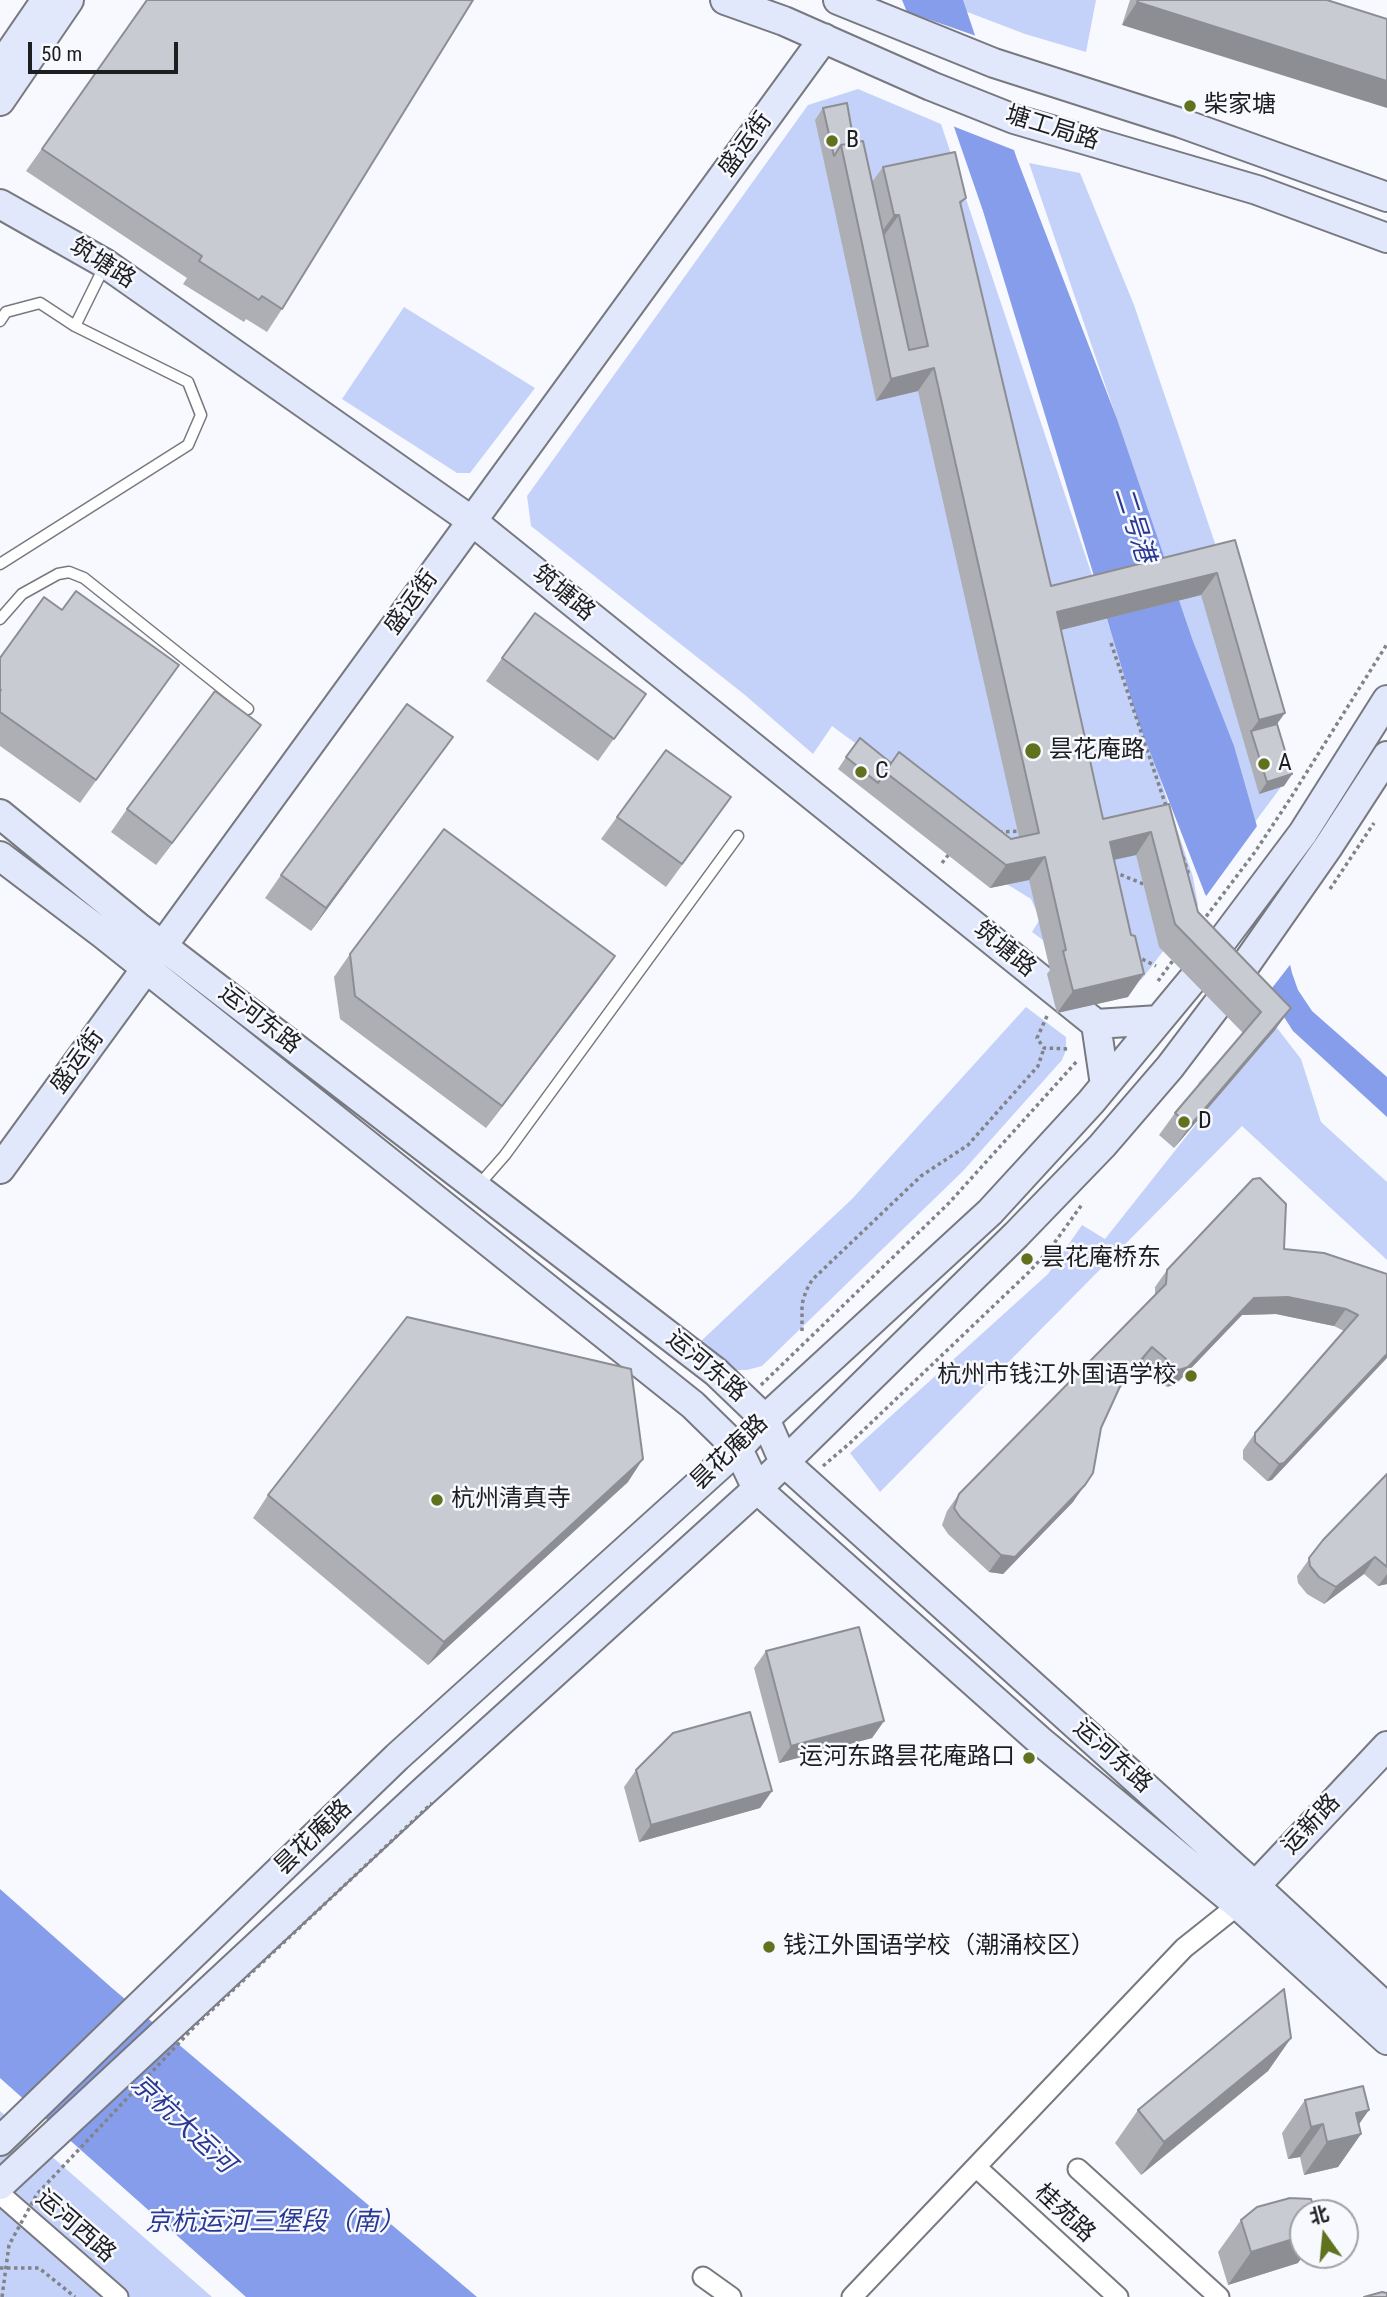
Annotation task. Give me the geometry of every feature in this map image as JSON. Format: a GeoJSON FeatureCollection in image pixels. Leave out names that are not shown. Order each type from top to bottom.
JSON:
{"type":"FeatureCollection","features":[{"type":"Feature","properties":{"kind":"main road"},"geometry":{"type":"LineString","coordinates":[[0,67],[46,0]]}},
{"type":"Feature","properties":{"kind":"main road"},"geometry":{"type":"LineString","coordinates":[[0,101],[69,0]]}},
{"type":"Feature","properties":{"kind":"main road","name":"塘工局路"},"geometry":{"type":"LineString","coordinates":[[725,0],[824,38],[931,86],[1014,118],[1257,190],[1387,238]]}},
{"type":"Feature","properties":{"kind":"main road","name":"塘工局路"},"geometry":{"type":"LineString","coordinates":[[838,0],[994,63],[1181,123],[1387,197]]}},
{"type":"Feature","properties":{"kind":"main road","name":"盛运街"},"geometry":{"type":"LineString","coordinates":[[0,1169],[824,38]]}},
{"type":"Feature","properties":{"kind":"main road","name":"筑塘路"},"geometry":{"type":"LineString","coordinates":[[0,204],[106,264],[472,521],[1097,1032]]}},
{"type":"Feature","properties":{"kind":"main road","name":"昙花庵路"},"geometry":{"type":"LineString","coordinates":[[0,2141],[397,1757],[738,1449],[756,1410],[990,1212],[1105,1085],[1198,973],[1303,833],[1387,700]]}},
{"type":"Feature","properties":{"kind":"main road","name":"昙花庵路"},"geometry":{"type":"LineString","coordinates":[[0,2185],[428,1797],[757,1489],[1016,1236],[1102,1146],[1170,1067],[1223,997],[1328,847],[1387,755]]}},
{"type":"Feature","properties":{"kind":"main road","name":"运河东路"},"geometry":{"type":"LineString","coordinates":[[0,814],[163,946],[716,1372],[756,1410],[784,1462],[1246,1895],[1387,2040]]}},
{"type":"Feature","properties":{"kind":"main road","name":"运河东路"},"geometry":{"type":"LineString","coordinates":[[0,856],[693,1405],[738,1449],[757,1489],[1039,1740],[1246,1895],[1387,2008]]}},
{"type":"Feature","properties":{"kind":"main road"},"geometry":{"type":"LineString","coordinates":[[1105,1085],[1097,1032],[1159,1020]]}},
{"type":"Feature","properties":{"kind":"main road","name":"运新路"},"geometry":{"type":"LineString","coordinates":[[1246,1895],[1387,1746]]}},
{"type":"Feature","properties":{"kind":"street"},"geometry":{"type":"LineString","coordinates":[[852,2297],[1184,1948],[1246,1895]]}},
{"type":"Feature","properties":{"kind":"street","name":"桂苑路"},"geometry":{"type":"LineString","coordinates":[[976,2166],[1118,2297]]}},
{"type":"Feature","properties":{"kind":"street"},"geometry":{"type":"LineString","coordinates":[[1078,2169],[1219,2297]]}},
{"type":"Feature","properties":{"kind":"street","name":"运河西路"},"geometry":{"type":"LineString","coordinates":[[0,2194],[118,2297]]}},
{"type":"Feature","properties":{"kind":"street"},"geometry":{"type":"LineString","coordinates":[[703,2277],[731,2297]]}},
{"type":"Feature","properties":{"kind":"lane"},"geometry":{"type":"LineString","coordinates":[[75,326],[106,264]]}},
{"type":"Feature","properties":{"kind":"lane"},"geometry":{"type":"LineString","coordinates":[[0,321],[6,312],[40,303],[75,326],[188,382],[201,415],[188,444],[0,564]]}},
{"type":"Feature","properties":{"kind":"lane"},"geometry":{"type":"LineString","coordinates":[[0,620],[22,594],[58,574],[69,572],[84,578],[248,709]]}},
{"type":"Feature","properties":{"kind":"lane"},"geometry":{"type":"LineString","coordinates":[[477,1188],[505,1155],[738,836]]}},
{"type":"Feature","properties":{"kind":"path"},"geometry":{"type":"LineString","coordinates":[[1111,643],[1167,809]]}},
{"type":"Feature","properties":{"kind":"path"},"geometry":{"type":"LineString","coordinates":[[1198,927],[1255,852],[1387,644]]}},
{"type":"Feature","properties":{"kind":"path"},"geometry":{"type":"LineString","coordinates":[[991,832],[1028,830]]}},
{"type":"Feature","properties":{"kind":"path"},"geometry":{"type":"LineString","coordinates":[[942,863],[956,844]]}},
{"type":"Feature","properties":{"kind":"path"},"geometry":{"type":"LineString","coordinates":[[1180,847],[1188,872],[1180,877]]}},
{"type":"Feature","properties":{"kind":"path"},"geometry":{"type":"LineString","coordinates":[[1110,870],[1149,886]]}},
{"type":"Feature","properties":{"kind":"path"},"geometry":{"type":"LineString","coordinates":[[1123,955],[1137,956],[1156,966]]}},
{"type":"Feature","properties":{"kind":"path"},"geometry":{"type":"LineString","coordinates":[[1155,985],[1176,956]]}},
{"type":"Feature","properties":{"kind":"path"},"geometry":{"type":"LineString","coordinates":[[1044,1048],[1037,1038],[1047,1016]]}},
{"type":"Feature","properties":{"kind":"path"},"geometry":{"type":"LineString","coordinates":[[756,1410],[768,1377],[949,1203],[1097,1032]]}},
{"type":"Feature","properties":{"kind":"path"},"geometry":{"type":"LineString","coordinates":[[1044,1048],[1070,1049]]}},
{"type":"Feature","properties":{"kind":"path"},"geometry":{"type":"LineString","coordinates":[[802,1331],[802,1304],[812,1280],[921,1176],[968,1145],[1038,1066],[1044,1048]]}},
{"type":"Feature","properties":{"kind":"path"},"geometry":{"type":"LineString","coordinates":[[2,2297],[9,2245],[37,2194],[196,2025],[428,1797]]}},
{"type":"Feature","properties":{"kind":"path"},"geometry":{"type":"LineString","coordinates":[[0,2268],[39,2268],[75,2297]]}},
{"type":"Feature","properties":{"kind":"shaded area"},"geometry":{"type":"Polygon","coordinates":[[[936,0],[1096,0],[1086,52],[1025,34],[936,0]]]}},
{"type":"Feature","properties":{"kind":"shaded area"},"geometry":{"type":"Polygon","coordinates":[[[858,89],[941,124],[1193,877],[1198,905],[1142,979],[1125,990],[1109,989],[1032,932],[1040,919],[1031,899],[932,838],[952,814],[832,726],[813,754],[745,695],[531,526],[527,496],[808,105],[858,89]]]}},
{"type":"Feature","properties":{"kind":"shaded area"},"geometry":{"type":"Polygon","coordinates":[[[1029,163],[1080,173],[1134,305],[1285,749],[1284,783],[1255,822],[1029,163]]]}},
{"type":"Feature","properties":{"kind":"shaded area"},"geometry":{"type":"Polygon","coordinates":[[[404,307],[535,388],[470,473],[457,473],[342,399],[404,307]]]}},
{"type":"Feature","properties":{"kind":"shaded area"},"geometry":{"type":"Polygon","coordinates":[[[1026,1007],[1066,1037],[1066,1050],[1062,1060],[963,1171],[762,1366],[731,1370],[722,1365],[700,1342],[852,1199],[1026,1007]]]}},
{"type":"Feature","properties":{"kind":"shaded area"},"geometry":{"type":"Polygon","coordinates":[[[1264,1011],[1301,1059],[1321,1122],[1387,1182],[1387,1260],[1242,1126],[880,1492],[850,1453],[1048,1274],[1082,1225],[1105,1239],[1208,1109],[1198,1083],[1264,1011]]]}},
{"type":"Feature","properties":{"kind":"shaded area"},"geometry":{"type":"Polygon","coordinates":[[[0,2111],[212,2297],[0,2297],[0,2111]]]}},
{"type":"Feature","properties":{"kind":"water","name":"二号港"},"geometry":{"type":"Polygon","coordinates":[[[902,0],[963,0],[1017,159],[1117,419],[1193,641],[1234,746],[1298,990],[1312,1011],[1387,1077],[1387,1117],[1293,1031],[1205,894],[1138,721],[983,211],[953,124],[902,0]]]}},
{"type":"Feature","properties":{"kind":"water","name":"京杭运河三堡段（南）"},"geometry":{"type":"Polygon","coordinates":[[[0,1889],[112,1988],[477,2297],[246,2297],[0,2078],[0,1889]]]}},
{"type":"Feature","properties":{"kind":"pier"},"geometry":{"type":"Polygon","coordinates":[[[902,10],[979,37],[1019,152],[950,125],[902,10]]]}},
{"type":"Feature","properties":{"kind":"pier"},"geometry":{"type":"Polygon","coordinates":[[[1260,822],[1293,961],[1265,997],[1204,899],[1260,822]]]}},
{"type":"Feature","properties":{"kind":"building"},"geometry":{"type":"Polygon","coordinates":[[[147,0],[473,0],[282,309],[262,296],[259,300],[199,261],[202,256],[42,149],[147,0]]]}},
{"type":"Feature","properties":{"kind":"building"},"geometry":{"type":"Polygon","coordinates":[[[1327,0],[1387,19],[1387,81],[1137,2],[1327,0]]]}},
{"type":"Feature","properties":{"kind":"building"},"geometry":{"type":"Polygon","coordinates":[[[847,103],[854,143],[841,145],[834,156],[823,108],[847,103]]]}},
{"type":"Feature","properties":{"kind":"building"},"geometry":{"type":"Polygon","coordinates":[[[863,141],[909,350],[928,346],[899,215],[894,215],[883,167],[955,152],[966,198],[960,202],[1051,586],[1235,540],[1285,713],[1259,720],[1217,573],[1057,612],[1103,819],[1169,804],[1198,912],[1291,1008],[1190,1126],[1175,1113],[1261,1012],[1175,924],[1151,832],[1110,842],[1131,935],[1135,936],[1144,974],[1073,991],[1045,857],[1006,865],[885,772],[899,752],[1011,839],[1039,833],[934,368],[891,379],[841,145],[863,141]]]}},
{"type":"Feature","properties":{"kind":"building"},"geometry":{"type":"Polygon","coordinates":[[[76,591],[179,665],[96,780],[0,712],[0,658],[44,597],[62,610],[76,591]]]}},
{"type":"Feature","properties":{"kind":"building"},"geometry":{"type":"Polygon","coordinates":[[[535,613],[646,694],[614,739],[502,658],[535,613]]]}},
{"type":"Feature","properties":{"kind":"building"},"geometry":{"type":"Polygon","coordinates":[[[215,691],[261,725],[172,843],[127,809],[215,691]]]}},
{"type":"Feature","properties":{"kind":"building"},"geometry":{"type":"Polygon","coordinates":[[[407,704],[453,737],[326,908],[281,875],[407,704]]]}},
{"type":"Feature","properties":{"kind":"building"},"geometry":{"type":"Polygon","coordinates":[[[1277,724],[1292,774],[1267,782],[1251,731],[1277,724]]]}},
{"type":"Feature","properties":{"kind":"building"},"geometry":{"type":"Polygon","coordinates":[[[860,738],[891,763],[878,783],[846,757],[860,738]]]}},
{"type":"Feature","properties":{"kind":"building"},"geometry":{"type":"Polygon","coordinates":[[[666,750],[731,797],[682,864],[617,817],[666,750]]]}},
{"type":"Feature","properties":{"kind":"building"},"geometry":{"type":"Polygon","coordinates":[[[444,829],[615,956],[502,1106],[355,996],[350,954],[444,829]]]}},
{"type":"Feature","properties":{"kind":"building"},"geometry":{"type":"Polygon","coordinates":[[[1260,1178],[1286,1204],[1284,1249],[1324,1253],[1387,1274],[1387,1354],[1284,1463],[1279,1464],[1255,1442],[1255,1433],[1358,1315],[1346,1309],[1288,1297],[1254,1298],[1188,1367],[1179,1370],[1152,1347],[1122,1382],[1101,1428],[1093,1473],[1085,1485],[1015,1557],[1001,1555],[960,1517],[954,1508],[959,1494],[1166,1284],[1167,1270],[1253,1179],[1260,1178]]]}},
{"type":"Feature","properties":{"kind":"building","name":"杭州清真寺"},"geometry":{"type":"Polygon","coordinates":[[[407,1317],[631,1369],[643,1459],[444,1642],[268,1495],[407,1317]]]}},
{"type":"Feature","properties":{"kind":"building"},"geometry":{"type":"Polygon","coordinates":[[[1387,1474],[1387,1567],[1375,1557],[1336,1587],[1319,1577],[1310,1566],[1309,1558],[1387,1474]]]}},
{"type":"Feature","properties":{"kind":"building"},"geometry":{"type":"Polygon","coordinates":[[[859,1627],[884,1721],[791,1746],[766,1651],[859,1627]]]}},
{"type":"Feature","properties":{"kind":"building"},"geometry":{"type":"Polygon","coordinates":[[[750,1712],[772,1791],[651,1825],[636,1770],[673,1733],[750,1712]]]}},
{"type":"Feature","properties":{"kind":"building"},"geometry":{"type":"Polygon","coordinates":[[[1284,1989],[1291,2038],[1164,2142],[1138,2110],[1284,1989]]]}},
{"type":"Feature","properties":{"kind":"building"},"geometry":{"type":"Polygon","coordinates":[[[1363,2086],[1369,2110],[1356,2113],[1361,2134],[1327,2142],[1323,2124],[1311,2127],[1305,2100],[1363,2086]]]}},
{"type":"Feature","properties":{"kind":"building"},"geometry":{"type":"Polygon","coordinates":[[[1290,2198],[1311,2199],[1289,2199],[1289,2240],[1251,2252],[1241,2220],[1257,2207],[1290,2198]]]}},
{"type":"Feature","properties":{"kind":"building"},"geometry":{"type":"Polygon","coordinates":[[[1387,2293],[1387,2297],[1364,2297],[1387,2293]]]}},
{"type":"Feature","properties":{"kind":"place","name":"柴家塘"},"geometry":{"type":"Point","coordinates":[1190,106]}},
{"type":"Feature","properties":{"kind":"place","name":"B"},"geometry":{"type":"Point","coordinates":[832,141]}},
{"type":"Feature","properties":{"kind":"place","name":"昙花庵路"},"geometry":{"type":"Point","coordinates":[1033,751]}},
{"type":"Feature","properties":{"kind":"place","name":"A"},"geometry":{"type":"Point","coordinates":[1264,764]}},
{"type":"Feature","properties":{"kind":"place","name":"C"},"geometry":{"type":"Point","coordinates":[861,772]}},
{"type":"Feature","properties":{"kind":"place","name":"D"},"geometry":{"type":"Point","coordinates":[1184,1122]}},
{"type":"Feature","properties":{"kind":"place","name":"昙花庵桥东"},"geometry":{"type":"Point","coordinates":[1027,1259]}},
{"type":"Feature","properties":{"kind":"place","name":"杭州市钱江外国语学校"},"geometry":{"type":"Point","coordinates":[1191,1376]}},
{"type":"Feature","properties":{"kind":"place","name":"杭州清真寺"},"geometry":{"type":"Point","coordinates":[437,1500]}},
{"type":"Feature","properties":{"kind":"place","name":"运河东路昙花庵路口"},"geometry":{"type":"Point","coordinates":[1029,1758]}},
{"type":"Feature","properties":{"kind":"place","name":"钱江外国语学校（潮涌校区）"},"geometry":{"type":"Point","coordinates":[769,1947]}},
{"type":"Feature","properties":{"kind":"water label","name":"京杭大运河"},"geometry":{"type":"Point","coordinates":[182,2125]}}]}
